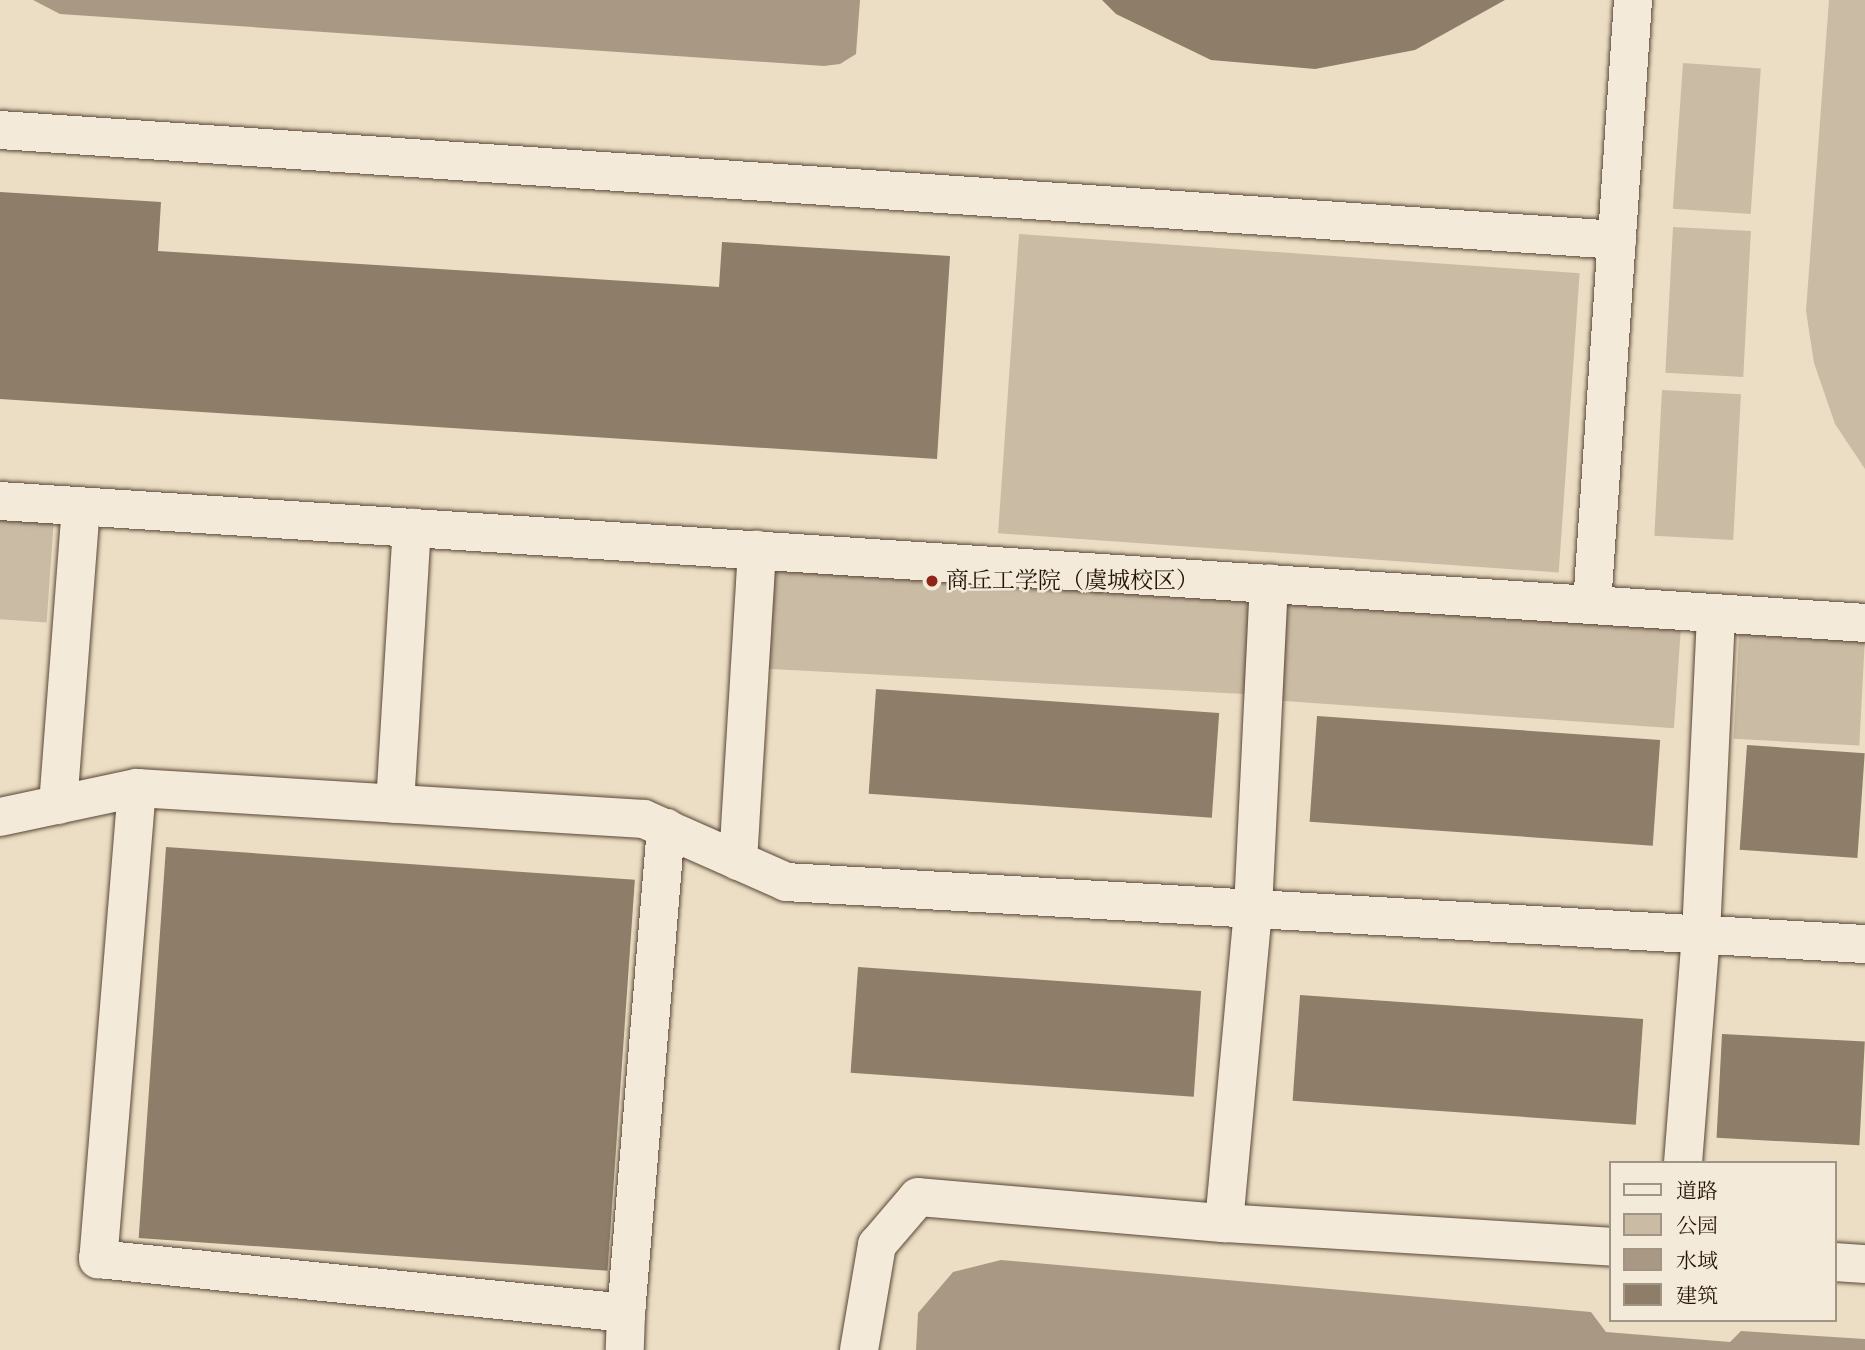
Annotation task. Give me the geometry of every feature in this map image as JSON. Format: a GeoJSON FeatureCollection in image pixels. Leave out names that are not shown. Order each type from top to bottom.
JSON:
{"type":"FeatureCollection","features":[{"type":"Feature","properties":{"kind":"lane"},"geometry":{"type":"LineString","coordinates":[[1592,605],[1633,0]]}},
{"type":"Feature","properties":{"kind":"lane"},"geometry":{"type":"LineString","coordinates":[[0,130],[1617,240]]}},
{"type":"Feature","properties":{"kind":"lane"},"geometry":{"type":"LineString","coordinates":[[0,501],[1865,623]]}},
{"type":"Feature","properties":{"kind":"lane"},"geometry":{"type":"LineString","coordinates":[[58,804],[81,507]]}},
{"type":"Feature","properties":{"kind":"lane"},"geometry":{"type":"LineString","coordinates":[[396,804],[412,528]]}},
{"type":"Feature","properties":{"kind":"lane"},"geometry":{"type":"LineString","coordinates":[[738,861],[757,550]]}},
{"type":"Feature","properties":{"kind":"lane"},"geometry":{"type":"LineString","coordinates":[[1224,1223],[1253,909],[1269,583]]}},
{"type":"Feature","properties":{"kind":"lane"},"geometry":{"type":"LineString","coordinates":[[1683,1161],[1701,934],[1716,612]]}},
{"type":"Feature","properties":{"kind":"lane"},"geometry":{"type":"LineString","coordinates":[[136,788],[98,1259],[625,1332],[666,828]]}},
{"type":"Feature","properties":{"kind":"lane"},"geometry":{"type":"LineString","coordinates":[[0,817],[136,788],[645,819],[786,882],[1865,944]]}},
{"type":"Feature","properties":{"kind":"lane"},"geometry":{"type":"LineString","coordinates":[[859,1350],[877,1245],[918,1197],[1224,1223],[1610,1247]]}},
{"type":"Feature","properties":{"kind":"lane"},"geometry":{"type":"LineString","coordinates":[[1837,1262],[1865,1264]]}},
{"type":"Feature","properties":{"kind":"green space"},"geometry":{"type":"Polygon","coordinates":[[[1829,0],[1865,0],[1865,469],[1835,424],[1814,363],[1806,311],[1829,0]]]}},
{"type":"Feature","properties":{"kind":"green space"},"geometry":{"type":"Polygon","coordinates":[[[1683,63],[1761,68],[1751,214],[1673,209],[1683,63]]]}},
{"type":"Feature","properties":{"kind":"green space"},"geometry":{"type":"Polygon","coordinates":[[[1673,227],[1751,231],[1743,377],[1665,373],[1673,227]]]}},
{"type":"Feature","properties":{"kind":"green space"},"geometry":{"type":"Polygon","coordinates":[[[1019,234],[1580,273],[1559,572],[998,533],[1019,234]]]}},
{"type":"Feature","properties":{"kind":"green space"},"geometry":{"type":"Polygon","coordinates":[[[1662,390],[1741,394],[1733,540],[1654,536],[1662,390]]]}},
{"type":"Feature","properties":{"kind":"green space"},"geometry":{"type":"Polygon","coordinates":[[[0,515],[54,519],[47,623],[0,619],[0,515]]]}},
{"type":"Feature","properties":{"kind":"green space"},"geometry":{"type":"Polygon","coordinates":[[[772,566],[1254,591],[1249,694],[767,669],[772,566]]]}},
{"type":"Feature","properties":{"kind":"green space"},"geometry":{"type":"Polygon","coordinates":[[[1288,599],[1681,626],[1674,728],[1281,701],[1288,599]]]}},
{"type":"Feature","properties":{"kind":"green space"},"geometry":{"type":"Polygon","coordinates":[[[1739,634],[1865,641],[1859,745],[1734,739],[1739,634]]]}},
{"type":"Feature","properties":{"kind":"water"},"geometry":{"type":"Polygon","coordinates":[[[33,0],[860,0],[856,54],[840,64],[824,66],[60,14],[33,0]]]}},
{"type":"Feature","properties":{"kind":"water"},"geometry":{"type":"Polygon","coordinates":[[[1001,1260],[1591,1312],[1606,1332],[1730,1342],[1741,1331],[1865,1339],[1865,1350],[916,1350],[918,1313],[953,1272],[1001,1260]]]}},
{"type":"Feature","properties":{"kind":"building"},"geometry":{"type":"Polygon","coordinates":[[[1102,0],[1505,0],[1415,50],[1315,69],[1211,60],[1116,14],[1102,0]]]}},
{"type":"Feature","properties":{"kind":"building"},"geometry":{"type":"Polygon","coordinates":[[[0,192],[161,202],[158,251],[719,287],[722,242],[950,256],[937,459],[0,399],[0,192]]]}},
{"type":"Feature","properties":{"kind":"building"},"geometry":{"type":"Polygon","coordinates":[[[876,689],[1219,713],[1212,818],[869,794],[876,689]]]}},
{"type":"Feature","properties":{"kind":"building"},"geometry":{"type":"Polygon","coordinates":[[[1317,716],[1660,740],[1653,846],[1310,822],[1317,716]]]}},
{"type":"Feature","properties":{"kind":"building"},"geometry":{"type":"Polygon","coordinates":[[[1747,745],[1865,753],[1857,858],[1740,850],[1747,745]]]}},
{"type":"Feature","properties":{"kind":"building"},"geometry":{"type":"Polygon","coordinates":[[[166,847],[635,880],[608,1271],[139,1238],[166,847]]]}},
{"type":"Feature","properties":{"kind":"building"},"geometry":{"type":"Polygon","coordinates":[[[858,967],[1201,991],[1194,1097],[851,1073],[858,967]]]}},
{"type":"Feature","properties":{"kind":"building"},"geometry":{"type":"Polygon","coordinates":[[[1300,995],[1643,1019],[1636,1125],[1293,1101],[1300,995]]]}},
{"type":"Feature","properties":{"kind":"building"},"geometry":{"type":"Polygon","coordinates":[[[1722,1034],[1865,1041],[1859,1145],[1717,1138],[1722,1034]]]}},
{"type":"Feature","properties":{"kind":"place","name":"商丘工学院（虞城校区）"},"geometry":{"type":"Point","coordinates":[932,581]}}]}
